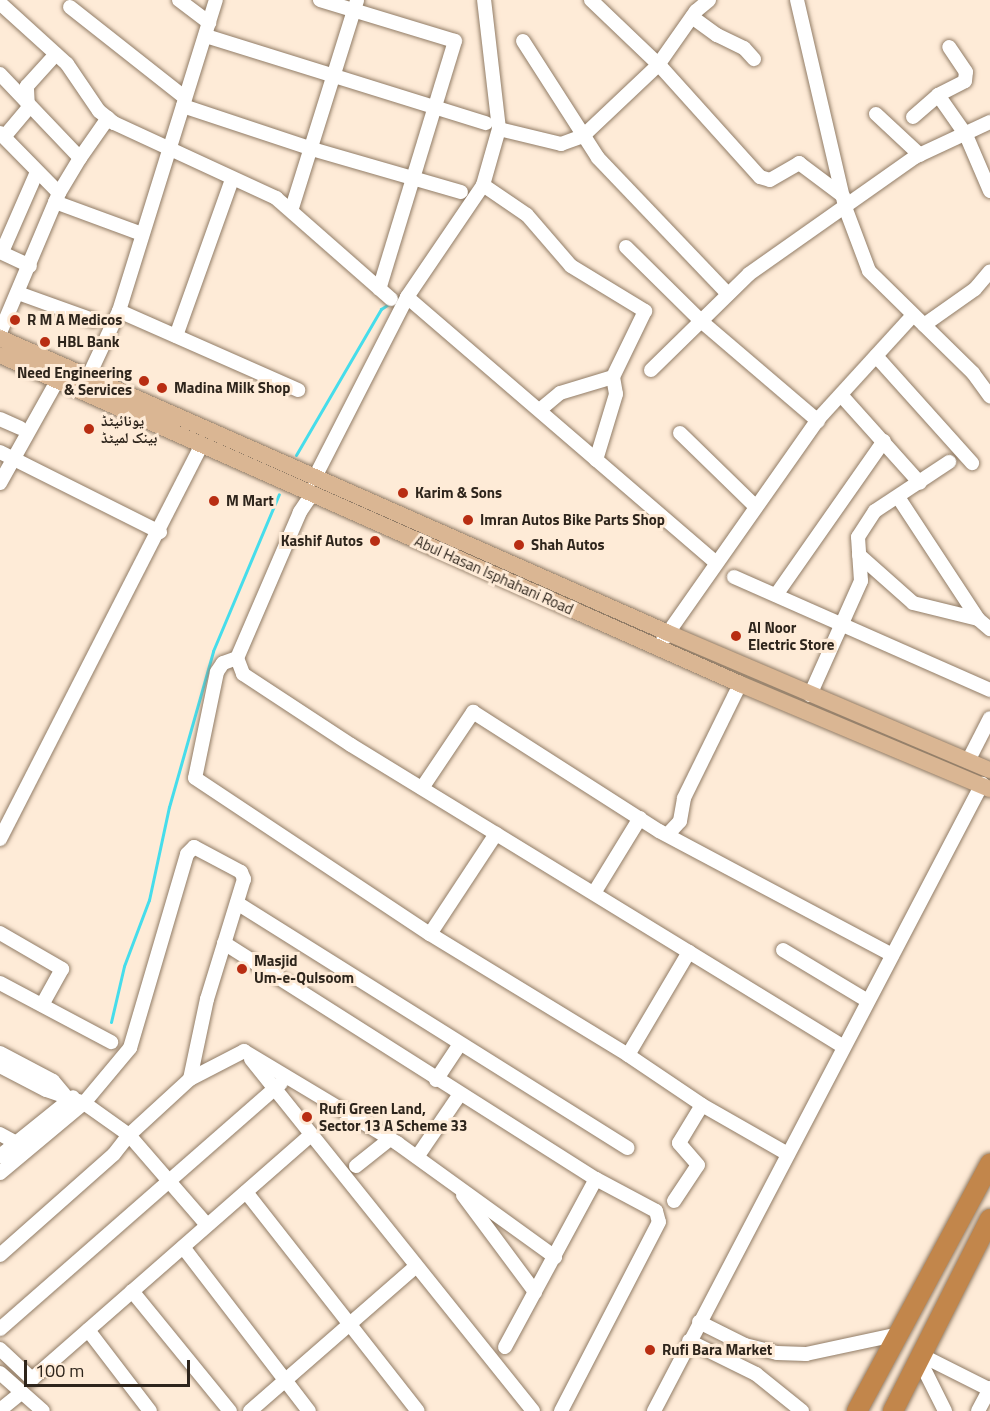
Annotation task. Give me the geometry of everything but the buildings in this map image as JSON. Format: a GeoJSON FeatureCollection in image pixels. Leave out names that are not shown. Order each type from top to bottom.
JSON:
{"type":"FeatureCollection","features":[{"type":"Feature","properties":{"kind":"highway"},"geometry":{"type":"LineString","coordinates":[[857,1411],[990,1164]]}},
{"type":"Feature","properties":{"kind":"highway"},"geometry":{"type":"LineString","coordinates":[[893,1411],[922,1359],[989,1224]]}},
{"type":"Feature","properties":{"kind":"main road","name":"Abul Hasan Isphahani Road"},"geometry":{"type":"LineString","coordinates":[[0,338],[202,446],[313,486]]}},
{"type":"Feature","properties":{"kind":"main road","name":"Abul Hasan Isphahani Road"},"geometry":{"type":"LineString","coordinates":[[0,355],[57,381],[85,384],[663,640],[810,695],[968,761],[987,781]]}},
{"type":"Feature","properties":{"kind":"main road","name":"Abul Hasan Isphahani Road"},"geometry":{"type":"LineString","coordinates":[[663,640],[740,684],[987,781]]}},
{"type":"Feature","properties":{"kind":"street"},"geometry":{"type":"LineString","coordinates":[[179,0],[207,29],[335,79],[486,123]]}},
{"type":"Feature","properties":{"kind":"street"},"geometry":{"type":"LineString","coordinates":[[85,384],[119,311],[216,0]]}},
{"type":"Feature","properties":{"kind":"street"},"geometry":{"type":"LineString","coordinates":[[320,0],[356,6],[453,39],[436,108],[380,289]]}},
{"type":"Feature","properties":{"kind":"street"},"geometry":{"type":"LineString","coordinates":[[484,0],[499,129],[483,185],[407,297],[300,512],[237,658],[243,674],[496,834],[844,1047]]}},
{"type":"Feature","properties":{"kind":"street"},"geometry":{"type":"LineString","coordinates":[[591,0],[658,64],[760,177],[770,180],[799,163],[844,202]]}},
{"type":"Feature","properties":{"kind":"street"},"geometry":{"type":"LineString","coordinates":[[686,0],[694,14],[717,35],[744,48],[754,59]]}},
{"type":"Feature","properties":{"kind":"street"},"geometry":{"type":"LineString","coordinates":[[499,129],[561,144],[583,136],[658,64],[694,14],[709,0]]}},
{"type":"Feature","properties":{"kind":"street"},"geometry":{"type":"LineString","coordinates":[[797,0],[844,202],[869,271],[974,374],[990,396]]}},
{"type":"Feature","properties":{"kind":"street"},"geometry":{"type":"LineString","coordinates":[[2,5],[56,54],[108,118],[168,151],[292,208],[392,299]]}},
{"type":"Feature","properties":{"kind":"street"},"geometry":{"type":"LineString","coordinates":[[292,208],[335,79],[356,6]]}},
{"type":"Feature","properties":{"kind":"street"},"geometry":{"type":"LineString","coordinates":[[70,7],[184,102],[312,149],[461,192]]}},
{"type":"Feature","properties":{"kind":"street"},"geometry":{"type":"LineString","coordinates":[[523,41],[598,158],[728,294]]}},
{"type":"Feature","properties":{"kind":"street"},"geometry":{"type":"LineString","coordinates":[[913,117],[938,95],[968,76],[950,47]]}},
{"type":"Feature","properties":{"kind":"street"},"geometry":{"type":"LineString","coordinates":[[56,54],[27,86],[28,103],[2,135],[37,171],[57,198],[142,234]]}},
{"type":"Feature","properties":{"kind":"street"},"geometry":{"type":"LineString","coordinates":[[0,74],[80,158]]}},
{"type":"Feature","properties":{"kind":"street"},"geometry":{"type":"LineString","coordinates":[[938,95],[966,135],[990,191]]}},
{"type":"Feature","properties":{"kind":"street"},"geometry":{"type":"LineString","coordinates":[[876,114],[920,155]]}},
{"type":"Feature","properties":{"kind":"street"},"geometry":{"type":"LineString","coordinates":[[0,333],[57,198],[80,158],[108,118]]}},
{"type":"Feature","properties":{"kind":"street"},"geometry":{"type":"LineString","coordinates":[[651,370],[748,274],[844,202],[920,155],[990,122]]}},
{"type":"Feature","properties":{"kind":"street"},"geometry":{"type":"LineString","coordinates":[[30,266],[1,252],[37,171]]}},
{"type":"Feature","properties":{"kind":"street"},"geometry":{"type":"LineString","coordinates":[[176,336],[232,180]]}},
{"type":"Feature","properties":{"kind":"street"},"geometry":{"type":"LineString","coordinates":[[483,185],[527,215],[571,266],[645,311],[613,377],[616,394],[597,459]]}},
{"type":"Feature","properties":{"kind":"street"},"geometry":{"type":"LineString","coordinates":[[626,247],[701,321],[818,421]]}},
{"type":"Feature","properties":{"kind":"street"},"geometry":{"type":"LineString","coordinates":[[924,325],[975,289],[990,271]]}},
{"type":"Feature","properties":{"kind":"street"},"geometry":{"type":"LineString","coordinates":[[18,293],[93,320]]}},
{"type":"Feature","properties":{"kind":"street"},"geometry":{"type":"LineString","coordinates":[[407,297],[716,563]]}},
{"type":"Feature","properties":{"kind":"street"},"geometry":{"type":"LineString","coordinates":[[119,311],[298,390]]}},
{"type":"Feature","properties":{"kind":"street"},"geometry":{"type":"LineString","coordinates":[[663,640],[818,421],[913,315]]}},
{"type":"Feature","properties":{"kind":"street"},"geometry":{"type":"LineString","coordinates":[[876,356],[972,463]]}},
{"type":"Feature","properties":{"kind":"street"},"geometry":{"type":"LineString","coordinates":[[540,410],[560,393],[613,377]]}},
{"type":"Feature","properties":{"kind":"street"},"geometry":{"type":"LineString","coordinates":[[0,483],[57,381]]}},
{"type":"Feature","properties":{"kind":"street"},"geometry":{"type":"LineString","coordinates":[[841,395],[920,483]]}},
{"type":"Feature","properties":{"kind":"street"},"geometry":{"type":"LineString","coordinates":[[0,419],[20,428]]}},
{"type":"Feature","properties":{"kind":"street"},"geometry":{"type":"LineString","coordinates":[[680,433],[756,507]]}},
{"type":"Feature","properties":{"kind":"street"},"geometry":{"type":"LineString","coordinates":[[776,595],[884,441]]}},
{"type":"Feature","properties":{"kind":"street"},"geometry":{"type":"LineString","coordinates":[[0,839],[160,532],[202,446]]}},
{"type":"Feature","properties":{"kind":"street"},"geometry":{"type":"LineString","coordinates":[[0,452],[160,532]]}},
{"type":"Feature","properties":{"kind":"street"},"geometry":{"type":"LineString","coordinates":[[810,695],[861,581],[858,537],[875,511],[949,462]]}},
{"type":"Feature","properties":{"kind":"street"},"geometry":{"type":"LineString","coordinates":[[898,497],[978,619],[990,629]]}},
{"type":"Feature","properties":{"kind":"street"},"geometry":{"type":"LineString","coordinates":[[859,555],[913,603],[978,619]]}},
{"type":"Feature","properties":{"kind":"street"},"geometry":{"type":"LineString","coordinates":[[734,577],[990,690]]}},
{"type":"Feature","properties":{"kind":"street"},"geometry":{"type":"LineString","coordinates":[[237,658],[223,663],[217,672],[195,778],[430,934],[628,1055],[702,1105],[788,1154]]}},
{"type":"Feature","properties":{"kind":"street"},"geometry":{"type":"LineString","coordinates":[[669,833],[680,821],[684,798],[740,684]]}},
{"type":"Feature","properties":{"kind":"street"},"geometry":{"type":"LineString","coordinates":[[422,788],[473,712],[640,818],[892,955]]}},
{"type":"Feature","properties":{"kind":"street"},"geometry":{"type":"LineString","coordinates":[[968,761],[990,718]]}},
{"type":"Feature","properties":{"kind":"street"},"geometry":{"type":"LineString","coordinates":[[654,1411],[892,955],[987,781]]}},
{"type":"Feature","properties":{"kind":"street"},"geometry":{"type":"LineString","coordinates":[[594,893],[640,818]]}},
{"type":"Feature","properties":{"kind":"street"},"geometry":{"type":"LineString","coordinates":[[430,934],[496,834]]}},
{"type":"Feature","properties":{"kind":"street"},"geometry":{"type":"LineString","coordinates":[[0,1156],[73,1098],[130,1048],[190,849],[194,846],[243,875],[237,903],[207,999],[190,1079]]}},
{"type":"Feature","properties":{"kind":"street"},"geometry":{"type":"LineString","coordinates":[[237,903],[627,1148]]}},
{"type":"Feature","properties":{"kind":"street"},"geometry":{"type":"LineString","coordinates":[[0,933],[62,969],[42,1005]]}},
{"type":"Feature","properties":{"kind":"street"},"geometry":{"type":"LineString","coordinates":[[224,943],[436,1080],[596,1179],[656,1211],[658,1222],[561,1411]]}},
{"type":"Feature","properties":{"kind":"street"},"geometry":{"type":"LineString","coordinates":[[783,951],[868,1001]]}},
{"type":"Feature","properties":{"kind":"street"},"geometry":{"type":"LineString","coordinates":[[628,1055],[689,952]]}},
{"type":"Feature","properties":{"kind":"street"},"geometry":{"type":"LineString","coordinates":[[0,983],[111,1042]]}},
{"type":"Feature","properties":{"kind":"street"},"geometry":{"type":"LineString","coordinates":[[436,1080],[460,1044]]}},
{"type":"Feature","properties":{"kind":"street"},"geometry":{"type":"LineString","coordinates":[[0,1255],[114,1154],[129,1135],[190,1079],[244,1052]]}},
{"type":"Feature","properties":{"kind":"street"},"geometry":{"type":"LineString","coordinates":[[244,1052],[390,1139],[555,1257]]}},
{"type":"Feature","properties":{"kind":"street"},"geometry":{"type":"LineString","coordinates":[[244,1052],[414,1268],[533,1411]]}},
{"type":"Feature","properties":{"kind":"street"},"geometry":{"type":"LineString","coordinates":[[0,1053],[53,1081],[73,1098],[129,1135],[207,1226]]}},
{"type":"Feature","properties":{"kind":"street"},"geometry":{"type":"LineString","coordinates":[[0,1066],[46,1090],[73,1098]]}},
{"type":"Feature","properties":{"kind":"street"},"geometry":{"type":"LineString","coordinates":[[0,1329],[287,1077]]}},
{"type":"Feature","properties":{"kind":"street"},"geometry":{"type":"LineString","coordinates":[[417,1157],[460,1094]]}},
{"type":"Feature","properties":{"kind":"street"},"geometry":{"type":"LineString","coordinates":[[0,1173],[73,1098]]}},
{"type":"Feature","properties":{"kind":"street"},"geometry":{"type":"LineString","coordinates":[[675,1201],[698,1165],[679,1143],[702,1105]]}},
{"type":"Feature","properties":{"kind":"street"},"geometry":{"type":"LineString","coordinates":[[0,1134],[16,1143]]}},
{"type":"Feature","properties":{"kind":"street"},"geometry":{"type":"LineString","coordinates":[[0,1349],[32,1378],[311,1135]]}},
{"type":"Feature","properties":{"kind":"street"},"geometry":{"type":"LineString","coordinates":[[356,1166],[390,1139]]}},
{"type":"Feature","properties":{"kind":"street"},"geometry":{"type":"LineString","coordinates":[[505,1347],[596,1179]]}},
{"type":"Feature","properties":{"kind":"street"},"geometry":{"type":"LineString","coordinates":[[453,1182],[535,1292]]}},
{"type":"Feature","properties":{"kind":"street"},"geometry":{"type":"LineString","coordinates":[[246,1192],[418,1411]]}},
{"type":"Feature","properties":{"kind":"street"},"geometry":{"type":"LineString","coordinates":[[183,1247],[309,1411]]}},
{"type":"Feature","properties":{"kind":"street"},"geometry":{"type":"LineString","coordinates":[[250,1411],[414,1268]]}},
{"type":"Feature","properties":{"kind":"street"},"geometry":{"type":"LineString","coordinates":[[132,1291],[230,1411]]}},
{"type":"Feature","properties":{"kind":"street"},"geometry":{"type":"LineString","coordinates":[[699,1322],[745,1345],[777,1353],[806,1354],[898,1334]]}},
{"type":"Feature","properties":{"kind":"street"},"geometry":{"type":"LineString","coordinates":[[88,1330],[150,1411]]}},
{"type":"Feature","properties":{"kind":"street"},"geometry":{"type":"LineString","coordinates":[[689,1341],[756,1374],[802,1411]]}},
{"type":"Feature","properties":{"kind":"street"},"geometry":{"type":"LineString","coordinates":[[922,1359],[990,1388],[978,1411]]}},
{"type":"Feature","properties":{"kind":"street"},"geometry":{"type":"LineString","coordinates":[[922,1359],[945,1411]]}},
{"type":"Feature","properties":{"kind":"street"},"geometry":{"type":"LineString","coordinates":[[0,1373],[43,1411]]}},
{"type":"Feature","properties":{"kind":"street"},"geometry":{"type":"LineString","coordinates":[[0,1410],[22,1392]]}},
{"type":"Feature","properties":{"kind":"waterway"},"geometry":{"type":"LineString","coordinates":[[296,455],[381,309],[401,296]]}},
{"type":"Feature","properties":{"kind":"waterway"},"geometry":{"type":"LineString","coordinates":[[111,1022],[124,966],[149,900],[169,807],[213,651],[279,494]]}},
{"type":"Feature","properties":{"kind":"place","name":"R M A Medicos"},"geometry":{"type":"Point","coordinates":[15,320]}},
{"type":"Feature","properties":{"kind":"place","name":"HBL Bank"},"geometry":{"type":"Point","coordinates":[45,342]}},
{"type":"Feature","properties":{"kind":"place","name":"Need Engineering & Services"},"geometry":{"type":"Point","coordinates":[144,381]}},
{"type":"Feature","properties":{"kind":"place","name":"Madina Milk Shop"},"geometry":{"type":"Point","coordinates":[162,388]}},
{"type":"Feature","properties":{"kind":"place","name":"یونائیٹڈ بینک لمیٹڈ"},"geometry":{"type":"Point","coordinates":[89,429]}},
{"type":"Feature","properties":{"kind":"place","name":"Karim & Sons"},"geometry":{"type":"Point","coordinates":[403,493]}},
{"type":"Feature","properties":{"kind":"place","name":"M Mart"},"geometry":{"type":"Point","coordinates":[214,501]}},
{"type":"Feature","properties":{"kind":"place","name":"Imran Autos Bike Parts Shop"},"geometry":{"type":"Point","coordinates":[468,520]}},
{"type":"Feature","properties":{"kind":"place","name":"Kashif Autos"},"geometry":{"type":"Point","coordinates":[375,541]}},
{"type":"Feature","properties":{"kind":"place","name":"Shah Autos"},"geometry":{"type":"Point","coordinates":[519,545]}},
{"type":"Feature","properties":{"kind":"place","name":"Al Noor Electric Store"},"geometry":{"type":"Point","coordinates":[736,636]}},
{"type":"Feature","properties":{"kind":"place","name":"Masjid Um-e-Qulsoom"},"geometry":{"type":"Point","coordinates":[242,969]}},
{"type":"Feature","properties":{"kind":"place","name":"Rufi Green Land, Sector 13 A Scheme 33"},"geometry":{"type":"Point","coordinates":[307,1117]}},
{"type":"Feature","properties":{"kind":"place","name":"Rufi Bara Market"},"geometry":{"type":"Point","coordinates":[650,1350]}}]}
